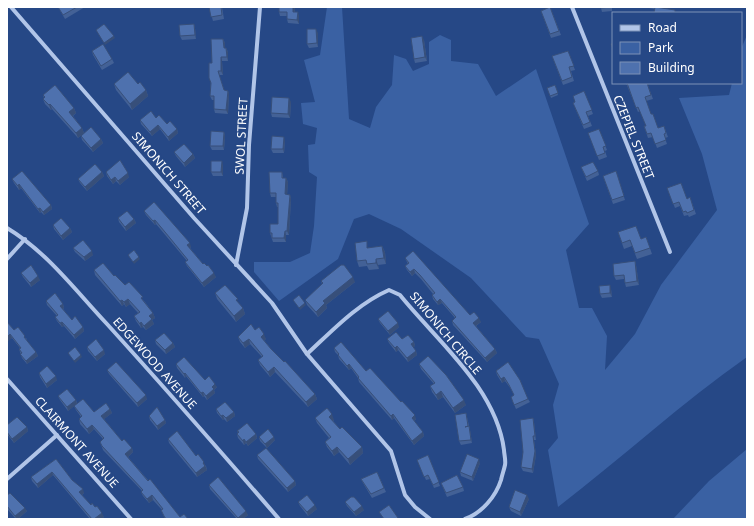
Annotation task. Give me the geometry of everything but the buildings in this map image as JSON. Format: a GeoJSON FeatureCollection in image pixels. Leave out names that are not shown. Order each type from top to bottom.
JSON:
{"type":"FeatureCollection","features":[{"type":"Feature","properties":{"kind":"street","name":"SIMONICH STREET"},"geometry":{"type":"LineString","coordinates":[[11,7],[236,265],[272,303],[307,354]]}},
{"type":"Feature","properties":{"kind":"street","name":"SWOL STREET"},"geometry":{"type":"LineString","coordinates":[[236,265],[248,208],[250,138],[260,7]]}},
{"type":"Feature","properties":{"kind":"street","name":"CZEPIEL STREET"},"geometry":{"type":"LineString","coordinates":[[572,7],[670,252]]}},
{"type":"Feature","properties":{"kind":"street","name":"EDGEWOOD AVENUE"},"geometry":{"type":"LineString","coordinates":[[7,228],[25,239],[45,256],[148,369],[279,519]]}},
{"type":"Feature","properties":{"kind":"street"},"geometry":{"type":"LineString","coordinates":[[7,259],[25,239]]}},
{"type":"Feature","properties":{"kind":"street","name":"SIMONICH CIRCLE"},"geometry":{"type":"LineString","coordinates":[[307,354],[342,322],[373,298],[389,290],[400,295],[466,371],[483,394],[495,416],[502,436],[505,464],[500,484],[494,496],[478,512],[465,519]]}},
{"type":"Feature","properties":{"kind":"street"},"geometry":{"type":"LineString","coordinates":[[307,354],[391,451],[405,495],[415,507],[430,519]]}},
{"type":"Feature","properties":{"kind":"street","name":"CLAIRMONT AVENUE"},"geometry":{"type":"LineString","coordinates":[[7,379],[131,519]]}},
{"type":"Feature","properties":{"kind":"street"},"geometry":{"type":"LineString","coordinates":[[7,479],[57,434]]}},
{"type":"Feature","properties":{"kind":"green space"},"geometry":{"type":"Polygon","coordinates":[[[327,7],[342,7],[349,119],[370,128],[376,107],[392,85],[394,55],[406,59],[413,71],[429,64],[429,42],[440,35],[451,40],[451,61],[478,64],[496,96],[536,69],[589,224],[566,250],[579,308],[592,308],[607,336],[605,370],[635,334],[661,285],[717,210],[702,154],[679,98],[729,95],[732,84],[742,84],[742,47],[747,35],[747,357],[675,412],[558,507],[548,450],[558,438],[553,405],[559,384],[539,339],[526,337],[471,278],[401,229],[369,214],[354,219],[338,259],[279,301],[254,272],[254,262],[290,262],[310,253],[314,226],[317,177],[309,172],[308,145],[315,144],[317,128],[303,124],[301,103],[315,102],[304,60],[320,55],[327,7]]]}},
{"type":"Feature","properties":{"kind":"green space"},"geometry":{"type":"Polygon","coordinates":[[[747,449],[747,519],[673,519],[709,481],[747,449]]]}}]}
